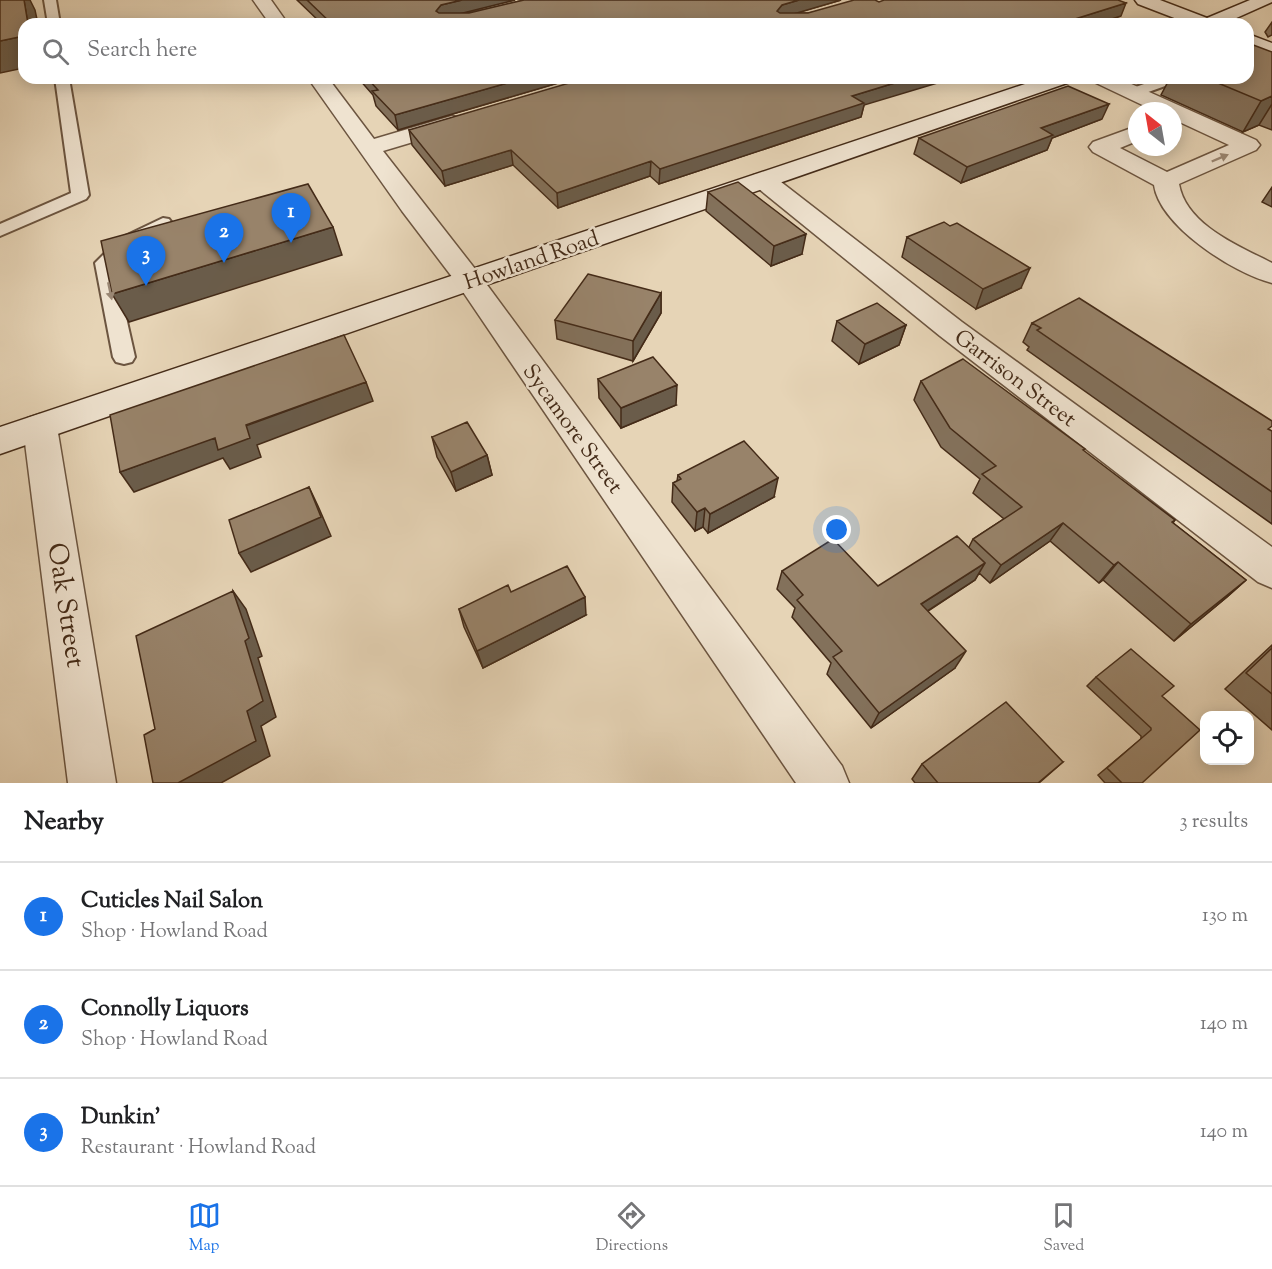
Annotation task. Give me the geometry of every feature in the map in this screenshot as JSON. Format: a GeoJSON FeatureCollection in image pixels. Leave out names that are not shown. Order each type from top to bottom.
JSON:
{"type":"FeatureCollection","features":[{"type":"Feature","properties":{"kind":"street"},"geometry":{"type":"LineString","coordinates":[[262,0],[275,18]]}},
{"type":"Feature","properties":{"kind":"street"},"geometry":{"type":"LineString","coordinates":[[1144,0],[1191,18]]}},
{"type":"Feature","properties":{"kind":"street"},"geometry":{"type":"LineString","coordinates":[[1221,18],[1264,0]]}},
{"type":"Feature","properties":{"kind":"street"},"geometry":{"type":"LineString","coordinates":[[1254,42],[1272,50]]}},
{"type":"Feature","properties":{"kind":"street","name":"Sycamore Street"},"geometry":{"type":"LineString","coordinates":[[323,84],[411,206],[469,280],[825,783]]}},
{"type":"Feature","properties":{"kind":"street","name":"Howland Road"},"geometry":{"type":"LineString","coordinates":[[0,441],[1045,84]]}},
{"type":"Feature","properties":{"kind":"street"},"geometry":{"type":"LineString","coordinates":[[1116,84],[1153,102]]}},
{"type":"Feature","properties":{"kind":"street"},"geometry":{"type":"LineString","coordinates":[[1166,181],[1248,146],[1182,117]]}},
{"type":"Feature","properties":{"kind":"street"},"geometry":{"type":"LineString","coordinates":[[370,147],[471,118]]}},
{"type":"Feature","properties":{"kind":"street"},"geometry":{"type":"LineString","coordinates":[[1128,136],[1101,147],[1166,181]]}},
{"type":"Feature","properties":{"kind":"street","name":"Garrison Street"},"geometry":{"type":"LineString","coordinates":[[763,180],[951,329],[1272,570]]}},
{"type":"Feature","properties":{"kind":"street"},"geometry":{"type":"LineString","coordinates":[[1166,181],[1169,200],[1187,222],[1237,255],[1272,274]]}},
{"type":"Feature","properties":{"kind":"street","name":"Oak Street"},"geometry":{"type":"LineString","coordinates":[[40,427],[92,783]]}},
{"type":"Feature","properties":{"kind":"lane"},"geometry":{"type":"LineString","coordinates":[[50,0],[53,18]]}},
{"type":"Feature","properties":{"kind":"lane"},"geometry":{"type":"LineString","coordinates":[[0,231],[80,195],[63,84]]}},
{"type":"Feature","properties":{"kind":"lane"},"geometry":{"type":"LineString","coordinates":[[1135,92],[1157,84]]}},
{"type":"Feature","properties":{"kind":"lane"},"geometry":{"type":"LineString","coordinates":[[124,357],[104,263],[126,243],[163,223]]}},
{"type":"Feature","properties":{"kind":"building"},"geometry":{"type":"Polygon","coordinates":[[[0,0],[24,0],[27,18],[18,18],[18,37],[0,41],[0,0]]]}},
{"type":"Feature","properties":{"kind":"building"},"geometry":{"type":"Polygon","coordinates":[[[307,0],[462,0],[441,5],[436,11],[439,13],[469,13],[524,0],[799,0],[782,5],[777,11],[780,13],[808,13],[854,0],[879,2],[884,0],[1118,0],[1126,3],[1078,18],[326,18],[307,0]]]}},
{"type":"Feature","properties":{"kind":"building"},"geometry":{"type":"Polygon","coordinates":[[[1254,45],[1272,52],[1272,96],[1261,101],[1220,84],[1254,84],[1254,45]]]}},
{"type":"Feature","properties":{"kind":"building"},"geometry":{"type":"Polygon","coordinates":[[[372,84],[504,84],[395,115],[372,91],[378,90],[372,84]]]}},
{"type":"Feature","properties":{"kind":"building"},"geometry":{"type":"Polygon","coordinates":[[[566,84],[891,84],[852,96],[864,103],[660,169],[651,161],[557,193],[511,150],[442,171],[409,130],[566,84]]]}},
{"type":"Feature","properties":{"kind":"building"},"geometry":{"type":"Polygon","coordinates":[[[1068,86],[1109,104],[1041,128],[1053,135],[967,167],[919,138],[1068,86]]]}},
{"type":"Feature","properties":{"kind":"building"},"geometry":{"type":"Polygon","coordinates":[[[738,182],[806,234],[774,246],[708,192],[738,182]]]}},
{"type":"Feature","properties":{"kind":"building"},"geometry":{"type":"Polygon","coordinates":[[[308,184],[333,227],[112,294],[101,241],[308,184]]]}},
{"type":"Feature","properties":{"kind":"building"},"geometry":{"type":"Polygon","coordinates":[[[944,222],[950,226],[957,223],[1030,268],[983,289],[907,237],[944,222]]]}},
{"type":"Feature","properties":{"kind":"building"},"geometry":{"type":"Polygon","coordinates":[[[588,274],[661,293],[633,341],[555,320],[588,274]]]}},
{"type":"Feature","properties":{"kind":"building"},"geometry":{"type":"Polygon","coordinates":[[[1079,298],[1272,421],[1272,426],[1268,429],[1272,431],[1272,492],[1037,330],[1041,328],[1032,323],[1079,298]]]}},
{"type":"Feature","properties":{"kind":"building"},"geometry":{"type":"Polygon","coordinates":[[[877,303],[906,325],[865,344],[837,321],[877,303]]]}},
{"type":"Feature","properties":{"kind":"building"},"geometry":{"type":"Polygon","coordinates":[[[344,335],[366,382],[246,425],[250,438],[218,450],[215,438],[120,472],[110,415],[344,335]]]}},
{"type":"Feature","properties":{"kind":"building"},"geometry":{"type":"Polygon","coordinates":[[[653,357],[677,385],[621,408],[598,379],[653,357]]]}},
{"type":"Feature","properties":{"kind":"building"},"geometry":{"type":"Polygon","coordinates":[[[963,359],[1085,449],[1083,450],[1175,520],[1172,522],[1246,580],[1191,624],[1118,562],[1114,565],[1063,523],[1001,565],[973,539],[1022,507],[982,474],[996,466],[950,428],[921,381],[963,359]]]}},
{"type":"Feature","properties":{"kind":"building"},"geometry":{"type":"Polygon","coordinates":[[[467,422],[487,455],[451,472],[432,437],[467,422]]]}},
{"type":"Feature","properties":{"kind":"building"},"geometry":{"type":"Polygon","coordinates":[[[744,441],[778,478],[710,514],[705,508],[697,512],[673,483],[681,479],[678,475],[744,441]]]}},
{"type":"Feature","properties":{"kind":"building"},"geometry":{"type":"Polygon","coordinates":[[[309,487],[321,517],[239,553],[229,520],[309,487]]]}},
{"type":"Feature","properties":{"kind":"building"},"geometry":{"type":"Polygon","coordinates":[[[957,536],[985,563],[921,604],[966,651],[879,713],[833,657],[842,651],[797,600],[803,595],[782,571],[833,539],[878,586],[957,536]]]}},
{"type":"Feature","properties":{"kind":"building"},"geometry":{"type":"Polygon","coordinates":[[[567,566],[585,597],[477,651],[459,609],[508,585],[511,592],[567,566]]]}},
{"type":"Feature","properties":{"kind":"building"},"geometry":{"type":"Polygon","coordinates":[[[233,591],[249,638],[245,641],[263,701],[247,711],[256,741],[178,783],[153,783],[144,735],[155,729],[136,636],[233,591]]]}},
{"type":"Feature","properties":{"kind":"building"},"geometry":{"type":"Polygon","coordinates":[[[1272,648],[1272,694],[1246,673],[1272,648]]]}},
{"type":"Feature","properties":{"kind":"building"},"geometry":{"type":"Polygon","coordinates":[[[1131,649],[1174,686],[1162,696],[1200,730],[1142,783],[1122,783],[1107,768],[1151,728],[1096,677],[1131,649]]]}},
{"type":"Feature","properties":{"kind":"building"},"geometry":{"type":"Polygon","coordinates":[[[1006,702],[1063,762],[1038,783],[938,783],[922,764],[1006,702]]]}},
{"type":"Feature","properties":{"kind":"place","name":"Cuticles Nail Salon"},"geometry":{"type":"Point","coordinates":[291,243]}},
{"type":"Feature","properties":{"kind":"place","name":"Connolly Liquors"},"geometry":{"type":"Point","coordinates":[224,263]}},
{"type":"Feature","properties":{"kind":"place","name":"Dunkin'"},"geometry":{"type":"Point","coordinates":[146,286]}}]}
